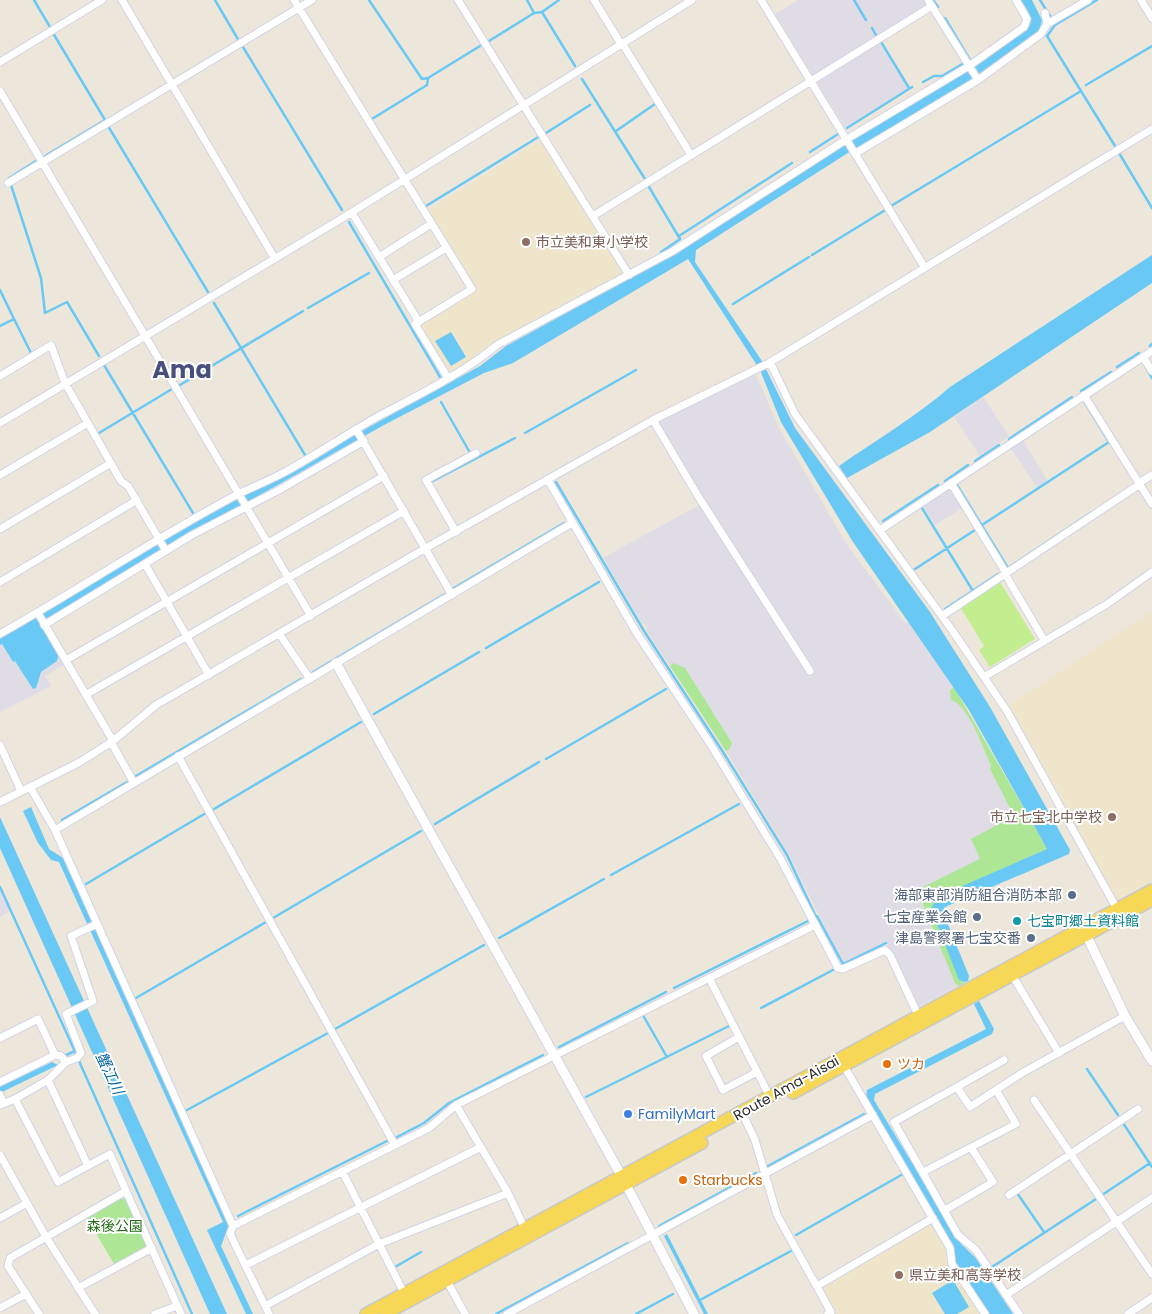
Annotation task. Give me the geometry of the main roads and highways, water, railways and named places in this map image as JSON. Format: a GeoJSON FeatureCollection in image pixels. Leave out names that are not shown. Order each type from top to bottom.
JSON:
{"type":"FeatureCollection","features":[{"type":"Feature","properties":{"kind":"main road","name":"Route Ama-Aisai"},"geometry":{"type":"LineString","coordinates":[[366,1314],[525,1229],[624,1181],[844,1066],[1012,975],[1085,932],[1117,909],[1152,890]]}},
{"type":"Feature","properties":{"kind":"main road","name":"Route Ama-Aisai"},"geometry":{"type":"LineString","coordinates":[[385,1314],[447,1281],[918,1015],[1152,900]]}},
{"type":"Feature","properties":{"kind":"water"},"geometry":{"type":"Polygon","coordinates":[[[1021,0],[1032,0],[1042,20],[1039,32],[981,75],[851,151],[696,250],[695,262],[762,361],[795,428],[930,612],[990,707],[1070,850],[1069,854],[945,907],[943,912],[969,976],[968,981],[959,980],[931,909],[937,897],[1047,849],[969,710],[853,542],[781,422],[760,370],[688,259],[513,363],[484,373],[384,425],[162,550],[40,624],[59,654],[57,661],[41,672],[36,688],[33,689],[15,661],[13,662],[2,644],[0,645],[0,638],[158,543],[480,366],[506,346],[674,254],[857,137],[980,63],[1029,27],[1030,16],[1021,0]]]}},
{"type":"Feature","properties":{"kind":"water"},"geometry":{"type":"Polygon","coordinates":[[[1152,255],[1152,283],[930,432],[847,478],[839,466],[910,418],[950,387],[1152,255]]]}},
{"type":"Feature","properties":{"kind":"water"},"geometry":{"type":"Polygon","coordinates":[[[451,332],[466,357],[451,366],[435,341],[451,332]]]}},
{"type":"Feature","properties":{"kind":"water"},"geometry":{"type":"Polygon","coordinates":[[[31,807],[49,849],[63,858],[229,1225],[221,1246],[253,1314],[246,1314],[207,1230],[223,1222],[59,862],[51,860],[38,843],[23,811],[31,807]]]}},
{"type":"Feature","properties":{"kind":"water","name":"蟹江川"},"geometry":{"type":"Polygon","coordinates":[[[0,817],[227,1314],[210,1314],[0,848],[0,817]]]}},
{"type":"Feature","properties":{"kind":"water"},"geometry":{"type":"Polygon","coordinates":[[[979,1001],[994,1029],[992,1034],[875,1094],[874,1100],[961,1244],[975,1257],[1013,1314],[989,1314],[956,1263],[954,1247],[866,1097],[867,1090],[986,1029],[974,1004],[979,1001]]]}},
{"type":"Feature","properties":{"kind":"water"},"geometry":{"type":"Polygon","coordinates":[[[52,1062],[58,1065],[0,1093],[0,1087],[52,1062]]]}},
{"type":"Feature","properties":{"kind":"water"},"geometry":{"type":"Polygon","coordinates":[[[667,1234],[708,1314],[704,1314],[664,1236],[667,1234]]]}},
{"type":"Feature","properties":{"kind":"water"},"geometry":{"type":"Polygon","coordinates":[[[953,1280],[969,1307],[957,1314],[945,1314],[932,1293],[953,1280]]]}},
{"type":"Feature","properties":{"kind":"waterway"},"geometry":{"type":"LineString","coordinates":[[34,0],[50,27]]}},
{"type":"Feature","properties":{"kind":"waterway"},"geometry":{"type":"LineString","coordinates":[[215,0],[239,41]]}},
{"type":"Feature","properties":{"kind":"waterway"},"geometry":{"type":"LineString","coordinates":[[369,0],[422,79],[428,78],[480,46]]}},
{"type":"Feature","properties":{"kind":"waterway"},"geometry":{"type":"LineString","coordinates":[[527,0],[534,13]]}},
{"type":"Feature","properties":{"kind":"waterway"},"geometry":{"type":"LineString","coordinates":[[542,12],[559,0]]}},
{"type":"Feature","properties":{"kind":"waterway"},"geometry":{"type":"LineString","coordinates":[[854,0],[866,20]]}},
{"type":"Feature","properties":{"kind":"waterway"},"geometry":{"type":"LineString","coordinates":[[933,0],[938,7]]}},
{"type":"Feature","properties":{"kind":"waterway"},"geometry":{"type":"LineString","coordinates":[[1040,0],[1052,19]]}},
{"type":"Feature","properties":{"kind":"waterway"},"geometry":{"type":"LineString","coordinates":[[1097,0],[1055,25],[1047,36],[1115,146]]}},
{"type":"Feature","properties":{"kind":"waterway"},"geometry":{"type":"LineString","coordinates":[[489,41],[534,13],[542,12],[575,66]]}},
{"type":"Feature","properties":{"kind":"waterway"},"geometry":{"type":"LineString","coordinates":[[945,18],[970,60]]}},
{"type":"Feature","properties":{"kind":"waterway"},"geometry":{"type":"LineString","coordinates":[[872,28],[877,37]]}},
{"type":"Feature","properties":{"kind":"waterway"},"geometry":{"type":"LineString","coordinates":[[45,156],[105,120],[53,33]]}},
{"type":"Feature","properties":{"kind":"waterway"},"geometry":{"type":"LineString","coordinates":[[881,42],[909,88]]}},
{"type":"Feature","properties":{"kind":"waterway"},"geometry":{"type":"LineString","coordinates":[[1086,85],[1152,46]]}},
{"type":"Feature","properties":{"kind":"waterway"},"geometry":{"type":"LineString","coordinates":[[243,47],[342,210]]}},
{"type":"Feature","properties":{"kind":"waterway"},"geometry":{"type":"LineString","coordinates":[[923,82],[934,76],[942,76],[964,63]]}},
{"type":"Feature","properties":{"kind":"waterway"},"geometry":{"type":"LineString","coordinates":[[372,119],[427,85],[428,79]]}},
{"type":"Feature","properties":{"kind":"waterway"},"geometry":{"type":"LineString","coordinates":[[582,79],[645,179]]}},
{"type":"Feature","properties":{"kind":"waterway"},"geometry":{"type":"LineString","coordinates":[[847,128],[912,87]]}},
{"type":"Feature","properties":{"kind":"waterway"},"geometry":{"type":"LineString","coordinates":[[891,206],[1081,91]]}},
{"type":"Feature","properties":{"kind":"waterway"},"geometry":{"type":"LineString","coordinates":[[616,131],[655,104]]}},
{"type":"Feature","properties":{"kind":"waterway"},"geometry":{"type":"LineString","coordinates":[[546,133],[590,105]]}},
{"type":"Feature","properties":{"kind":"waterway"},"geometry":{"type":"LineString","coordinates":[[108,126],[208,292]]}},
{"type":"Feature","properties":{"kind":"waterway"},"geometry":{"type":"LineString","coordinates":[[810,152],[838,134]]}},
{"type":"Feature","properties":{"kind":"waterway"},"geometry":{"type":"LineString","coordinates":[[426,206],[540,136]]}},
{"type":"Feature","properties":{"kind":"waterway"},"geometry":{"type":"LineString","coordinates":[[1119,153],[1152,208]]}},
{"type":"Feature","properties":{"kind":"waterway"},"geometry":{"type":"LineString","coordinates":[[9,178],[36,161]]}},
{"type":"Feature","properties":{"kind":"waterway"},"geometry":{"type":"LineString","coordinates":[[679,236],[792,163]]}},
{"type":"Feature","properties":{"kind":"waterway"},"geometry":{"type":"LineString","coordinates":[[11,185],[41,278],[45,313],[67,302],[99,356]]}},
{"type":"Feature","properties":{"kind":"waterway"},"geometry":{"type":"LineString","coordinates":[[649,187],[680,239],[661,252]]}},
{"type":"Feature","properties":{"kind":"waterway"},"geometry":{"type":"LineString","coordinates":[[812,255],[887,209]]}},
{"type":"Feature","properties":{"kind":"waterway"},"geometry":{"type":"LineString","coordinates":[[349,222],[440,377]]}},
{"type":"Feature","properties":{"kind":"waterway"},"geometry":{"type":"LineString","coordinates":[[733,304],[809,257]]}},
{"type":"Feature","properties":{"kind":"waterway"},"geometry":{"type":"LineString","coordinates":[[308,308],[369,273]]}},
{"type":"Feature","properties":{"kind":"waterway"},"geometry":{"type":"LineString","coordinates":[[0,290],[14,319],[0,326]]}},
{"type":"Feature","properties":{"kind":"waterway"},"geometry":{"type":"LineString","coordinates":[[214,303],[305,455]]}},
{"type":"Feature","properties":{"kind":"waterway"},"geometry":{"type":"LineString","coordinates":[[180,385],[303,311]]}},
{"type":"Feature","properties":{"kind":"waterway"},"geometry":{"type":"LineString","coordinates":[[14,319],[31,353]]}},
{"type":"Feature","properties":{"kind":"waterway"},"geometry":{"type":"LineString","coordinates":[[1117,367],[1139,353]]}},
{"type":"Feature","properties":{"kind":"waterway"},"geometry":{"type":"LineString","coordinates":[[104,365],[193,513]]}},
{"type":"Feature","properties":{"kind":"waterway"},"geometry":{"type":"LineString","coordinates":[[1145,366],[1152,378]]}},
{"type":"Feature","properties":{"kind":"waterway"},"geometry":{"type":"LineString","coordinates":[[525,433],[636,370]]}},
{"type":"Feature","properties":{"kind":"waterway"},"geometry":{"type":"LineString","coordinates":[[1081,391],[1111,372]]}},
{"type":"Feature","properties":{"kind":"waterway"},"geometry":{"type":"LineString","coordinates":[[99,433],[172,389]]}},
{"type":"Feature","properties":{"kind":"waterway"},"geometry":{"type":"LineString","coordinates":[[1009,439],[1072,397]]}},
{"type":"Feature","properties":{"kind":"waterway"},"geometry":{"type":"LineString","coordinates":[[441,402],[469,451]]}},
{"type":"Feature","properties":{"kind":"waterway"},"geometry":{"type":"LineString","coordinates":[[982,525],[1109,442],[1085,403]]}},
{"type":"Feature","properties":{"kind":"waterway"},"geometry":{"type":"LineString","coordinates":[[433,481],[515,438]]}},
{"type":"Feature","properties":{"kind":"waterway"},"geometry":{"type":"LineString","coordinates":[[975,461],[999,445]]}},
{"type":"Feature","properties":{"kind":"waterway"},"geometry":{"type":"LineString","coordinates":[[945,481],[968,465]]}},
{"type":"Feature","properties":{"kind":"waterway"},"geometry":{"type":"LineString","coordinates":[[556,482],[644,631],[787,855],[816,917]]}},
{"type":"Feature","properties":{"kind":"waterway"},"geometry":{"type":"LineString","coordinates":[[883,521],[938,485]]}},
{"type":"Feature","properties":{"kind":"waterway"},"geometry":{"type":"LineString","coordinates":[[957,485],[1008,568],[1092,512]]}},
{"type":"Feature","properties":{"kind":"waterway"},"geometry":{"type":"LineString","coordinates":[[922,508],[973,591]]}},
{"type":"Feature","properties":{"kind":"waterway"},"geometry":{"type":"LineString","coordinates":[[454,588],[564,523]]}},
{"type":"Feature","properties":{"kind":"waterway"},"geometry":{"type":"LineString","coordinates":[[915,569],[975,530]]}},
{"type":"Feature","properties":{"kind":"waterway"},"geometry":{"type":"LineString","coordinates":[[945,609],[998,574]]}},
{"type":"Feature","properties":{"kind":"waterway"},"geometry":{"type":"LineString","coordinates":[[486,648],[599,582]]}},
{"type":"Feature","properties":{"kind":"waterway"},"geometry":{"type":"LineString","coordinates":[[313,672],[445,594]]}},
{"type":"Feature","properties":{"kind":"waterway"},"geometry":{"type":"LineString","coordinates":[[374,714],[479,652]]}},
{"type":"Feature","properties":{"kind":"waterway"},"geometry":{"type":"LineString","coordinates":[[136,776],[301,679]]}},
{"type":"Feature","properties":{"kind":"waterway"},"geometry":{"type":"LineString","coordinates":[[546,759],[666,689]]}},
{"type":"Feature","properties":{"kind":"waterway"},"geometry":{"type":"LineString","coordinates":[[214,809],[361,722]]}},
{"type":"Feature","properties":{"kind":"waterway"},"geometry":{"type":"LineString","coordinates":[[435,824],[539,762]]}},
{"type":"Feature","properties":{"kind":"waterway"},"geometry":{"type":"LineString","coordinates":[[62,820],[127,782]]}},
{"type":"Feature","properties":{"kind":"waterway"},"geometry":{"type":"LineString","coordinates":[[611,875],[739,804]]}},
{"type":"Feature","properties":{"kind":"waterway"},"geometry":{"type":"LineString","coordinates":[[86,884],[206,813]]}},
{"type":"Feature","properties":{"kind":"waterway"},"geometry":{"type":"LineString","coordinates":[[273,918],[421,831]]}},
{"type":"Feature","properties":{"kind":"waterway"},"geometry":{"type":"LineString","coordinates":[[499,938],[604,879]]}},
{"type":"Feature","properties":{"kind":"waterway"},"geometry":{"type":"LineString","coordinates":[[0,887],[77,1056]]}},
{"type":"Feature","properties":{"kind":"waterway"},"geometry":{"type":"LineString","coordinates":[[817,916],[843,964],[886,943]]}},
{"type":"Feature","properties":{"kind":"waterway"},"geometry":{"type":"LineString","coordinates":[[674,988],[808,921]]}},
{"type":"Feature","properties":{"kind":"waterway"},"geometry":{"type":"LineString","coordinates":[[136,998],[266,922]]}},
{"type":"Feature","properties":{"kind":"waterway"},"geometry":{"type":"LineString","coordinates":[[335,1029],[484,945]]}},
{"type":"Feature","properties":{"kind":"waterway"},"geometry":{"type":"LineString","coordinates":[[761,1008],[833,970]]}},
{"type":"Feature","properties":{"kind":"waterway"},"geometry":{"type":"LineString","coordinates":[[559,1047],[666,992]]}},
{"type":"Feature","properties":{"kind":"waterway"},"geometry":{"type":"LineString","coordinates":[[644,1017],[667,1057]]}},
{"type":"Feature","properties":{"kind":"waterway"},"geometry":{"type":"LineString","coordinates":[[586,1097],[731,1025]]}},
{"type":"Feature","properties":{"kind":"waterway"},"geometry":{"type":"LineString","coordinates":[[187,1110],[328,1033]]}},
{"type":"Feature","properties":{"kind":"waterway"},"geometry":{"type":"LineString","coordinates":[[64,1056],[75,1051]]}},
{"type":"Feature","properties":{"kind":"waterway"},"geometry":{"type":"LineString","coordinates":[[397,1137],[424,1123],[449,1103],[543,1055]]}},
{"type":"Feature","properties":{"kind":"waterway"},"geometry":{"type":"LineString","coordinates":[[79,1061],[192,1314]]}},
{"type":"Feature","properties":{"kind":"waterway"},"geometry":{"type":"LineString","coordinates":[[1087,1069],[1118,1115]]}},
{"type":"Feature","properties":{"kind":"waterway"},"geometry":{"type":"LineString","coordinates":[[768,1166],[864,1114]]}},
{"type":"Feature","properties":{"kind":"waterway"},"geometry":{"type":"LineString","coordinates":[[1123,1123],[1152,1167]]}},
{"type":"Feature","properties":{"kind":"waterway"},"geometry":{"type":"LineString","coordinates":[[238,1216],[387,1141]]}},
{"type":"Feature","properties":{"kind":"waterway"},"geometry":{"type":"LineString","coordinates":[[1102,1195],[1150,1163]]}},
{"type":"Feature","properties":{"kind":"waterway"},"geometry":{"type":"LineString","coordinates":[[659,1226],[756,1173]]}},
{"type":"Feature","properties":{"kind":"waterway"},"geometry":{"type":"LineString","coordinates":[[796,1235],[903,1174]]}},
{"type":"Feature","properties":{"kind":"waterway"},"geometry":{"type":"LineString","coordinates":[[1017,1193],[1044,1232]]}},
{"type":"Feature","properties":{"kind":"waterway"},"geometry":{"type":"LineString","coordinates":[[992,1267],[1096,1199]]}},
{"type":"Feature","properties":{"kind":"waterway"},"geometry":{"type":"LineString","coordinates":[[496,1314],[628,1243]]}},
{"type":"Feature","properties":{"kind":"waterway"},"geometry":{"type":"LineString","coordinates":[[700,1300],[791,1251]]}},
{"type":"Feature","properties":{"kind":"waterway"},"geometry":{"type":"LineString","coordinates":[[395,1267],[421,1252]]}},
{"type":"Feature","properties":{"kind":"waterway"},"geometry":{"type":"LineString","coordinates":[[636,1314],[673,1294]]}},
{"type":"Feature","properties":{"kind":"place","name":"市立美和東小学校"},"geometry":{"type":"Point","coordinates":[526,242]}},
{"type":"Feature","properties":{"kind":"place","name":"市立七宝北中学校"},"geometry":{"type":"Point","coordinates":[1112,817]}},
{"type":"Feature","properties":{"kind":"place","name":"海部東部消防組合消防本部"},"geometry":{"type":"Point","coordinates":[1072,895]}},
{"type":"Feature","properties":{"kind":"place","name":"七宝産業会館"},"geometry":{"type":"Point","coordinates":[977,917]}},
{"type":"Feature","properties":{"kind":"place","name":"七宝町郷土資料館"},"geometry":{"type":"Point","coordinates":[1017,921]}},
{"type":"Feature","properties":{"kind":"place","name":"津島警察署七宝交番"},"geometry":{"type":"Point","coordinates":[1031,938]}},
{"type":"Feature","properties":{"kind":"place","name":"ツカ"},"geometry":{"type":"Point","coordinates":[887,1064]}},
{"type":"Feature","properties":{"kind":"place","name":"FamilyMart"},"geometry":{"type":"Point","coordinates":[628,1114]}},
{"type":"Feature","properties":{"kind":"place","name":"Starbucks"},"geometry":{"type":"Point","coordinates":[683,1180]}},
{"type":"Feature","properties":{"kind":"place","name":"県立美和高等学校"},"geometry":{"type":"Point","coordinates":[899,1275]}},
{"type":"Feature","properties":{"kind":"district","name":"Ama"},"geometry":{"type":"Point","coordinates":[182,369]}},
{"type":"Feature","properties":{"kind":"park label","name":"森後公園"},"geometry":{"type":"Point","coordinates":[115,1226]}}]}
